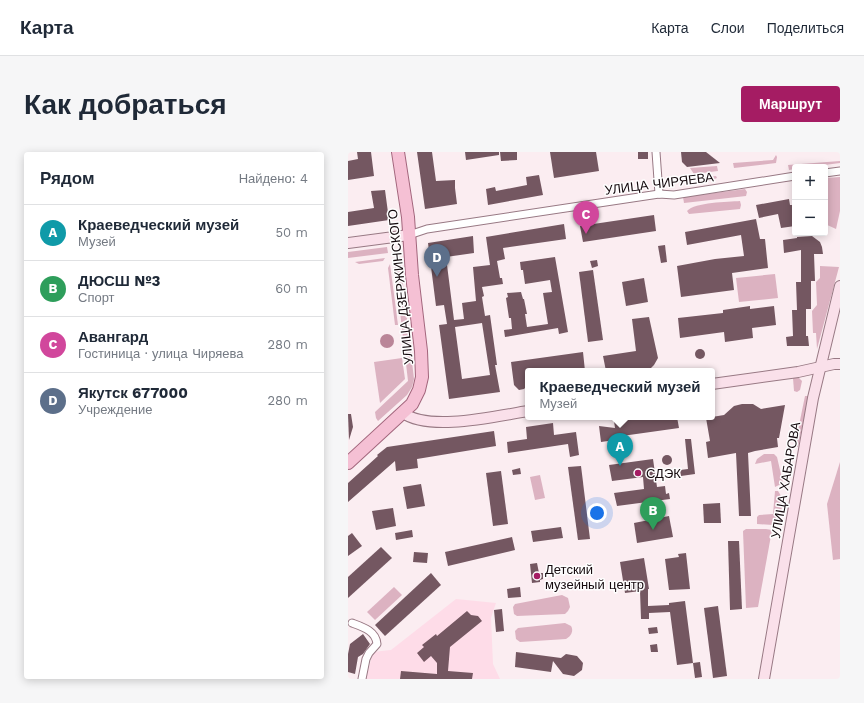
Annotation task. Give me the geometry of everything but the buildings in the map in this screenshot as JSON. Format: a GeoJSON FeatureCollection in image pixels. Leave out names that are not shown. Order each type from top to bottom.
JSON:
{"type":"FeatureCollection","features":[{"type":"Feature","properties":{"kind":"main road","name":"УЛИЦА ДЗЕРЖИНСКОГО"},"geometry":{"type":"LineString","coordinates":[[348,463],[412,404],[421,383],[422,370],[408,217],[398,152]]}},
{"type":"Feature","properties":{"kind":"main road"},"geometry":{"type":"LineString","coordinates":[[348,243],[409,235]]}},
{"type":"Feature","properties":{"kind":"main road","name":"УЛИЦА ХАБАРОВА"},"geometry":{"type":"LineString","coordinates":[[764,679],[813,398],[840,286]]}},
{"type":"Feature","properties":{"kind":"main road"},"geometry":{"type":"LineString","coordinates":[[715,384],[798,372],[840,364]]}},
{"type":"Feature","properties":{"kind":"main road"},"geometry":{"type":"LineString","coordinates":[[402,414],[416,419],[445,423],[525,411]]}},
{"type":"Feature","properties":{"kind":"street"},"geometry":{"type":"LineString","coordinates":[[656,152],[659,194]]}},
{"type":"Feature","properties":{"kind":"street"},"geometry":{"type":"LineString","coordinates":[[828,173],[840,171]]}},
{"type":"Feature","properties":{"kind":"street","name":"УЛИЦА ЧИРЯЕВА"},"geometry":{"type":"LineString","coordinates":[[409,235],[427,229],[659,194],[674,195],[792,176]]}},
{"type":"Feature","properties":{"kind":"street"},"geometry":{"type":"LineString","coordinates":[[352,623],[370,631],[377,641],[377,644],[366,659],[362,679]]}},
{"type":"Feature","properties":{"kind":"shaded area"},"geometry":{"type":"Polygon","coordinates":[[[776,155],[776,163],[734,168],[733,163],[773,160],[776,155]]]}},
{"type":"Feature","properties":{"kind":"shaded area"},"geometry":{"type":"Polygon","coordinates":[[[840,161],[840,163],[828,165],[801,164],[840,161]]]}},
{"type":"Feature","properties":{"kind":"shaded area"},"geometry":{"type":"Polygon","coordinates":[[[788,165],[792,165],[792,170],[789,170],[788,165]]]}},
{"type":"Feature","properties":{"kind":"shaded area"},"geometry":{"type":"Polygon","coordinates":[[[717,166],[718,171],[694,174],[690,168],[717,166]]]}},
{"type":"Feature","properties":{"kind":"shaded area"},"geometry":{"type":"Polygon","coordinates":[[[716,176],[717,178],[710,181],[695,184],[687,184],[685,182],[686,179],[716,176]]]}},
{"type":"Feature","properties":{"kind":"shaded area"},"geometry":{"type":"Polygon","coordinates":[[[840,177],[840,211],[836,229],[828,225],[828,178],[840,177]]]}},
{"type":"Feature","properties":{"kind":"shaded area"},"geometry":{"type":"Polygon","coordinates":[[[745,189],[747,192],[746,196],[684,203],[683,197],[745,189]]]}},
{"type":"Feature","properties":{"kind":"shaded area"},"geometry":{"type":"Polygon","coordinates":[[[740,201],[740,209],[689,214],[687,211],[691,208],[704,204],[740,201]]]}},
{"type":"Feature","properties":{"kind":"shaded area"},"geometry":{"type":"Polygon","coordinates":[[[387,247],[388,253],[348,258],[348,252],[387,247]]]}},
{"type":"Feature","properties":{"kind":"shaded area"},"geometry":{"type":"Polygon","coordinates":[[[385,258],[383,261],[359,264],[355,262],[385,258]]]}},
{"type":"Feature","properties":{"kind":"shaded area"},"geometry":{"type":"Polygon","coordinates":[[[400,259],[414,379],[412,387],[407,395],[378,421],[375,412],[408,381],[394,260],[400,259]]]}},
{"type":"Feature","properties":{"kind":"shaded area"},"geometry":{"type":"Polygon","coordinates":[[[390,264],[398,325],[395,325],[388,268],[390,264]]]}},
{"type":"Feature","properties":{"kind":"shaded area"},"geometry":{"type":"Polygon","coordinates":[[[820,266],[839,267],[817,349],[816,333],[813,333],[812,311],[817,305],[816,282],[820,278],[820,266]]]}},
{"type":"Feature","properties":{"kind":"shaded area"},"geometry":{"type":"Polygon","coordinates":[[[775,274],[778,298],[739,302],[736,278],[775,274]]]}},
{"type":"Feature","properties":{"kind":"shaded area"},"geometry":{"type":"Polygon","coordinates":[[[387,334],[392,336],[394,341],[392,346],[387,348],[382,346],[380,341],[382,336],[387,334]]]}},
{"type":"Feature","properties":{"kind":"shaded area"},"geometry":{"type":"Polygon","coordinates":[[[402,358],[405,379],[380,403],[374,362],[402,358]]]}},
{"type":"Feature","properties":{"kind":"shaded area"},"geometry":{"type":"Polygon","coordinates":[[[793,378],[799,378],[802,381],[800,390],[797,392],[794,391],[793,378]]]}},
{"type":"Feature","properties":{"kind":"shaded area"},"geometry":{"type":"Polygon","coordinates":[[[805,396],[808,396],[808,399],[798,447],[796,447],[796,440],[805,396]]]}},
{"type":"Feature","properties":{"kind":"shaded area"},"geometry":{"type":"Polygon","coordinates":[[[764,454],[774,454],[777,457],[783,483],[775,487],[771,461],[755,464],[757,459],[764,454]]]}},
{"type":"Feature","properties":{"kind":"shaded area"},"geometry":{"type":"Polygon","coordinates":[[[840,462],[840,559],[833,560],[827,504],[840,462]]]}},
{"type":"Feature","properties":{"kind":"shaded area"},"geometry":{"type":"Polygon","coordinates":[[[540,475],[545,498],[535,500],[530,477],[540,475]]]}},
{"type":"Feature","properties":{"kind":"shaded area"},"geometry":{"type":"Polygon","coordinates":[[[775,491],[778,491],[782,499],[778,522],[773,525],[757,524],[757,517],[759,515],[773,514],[775,491]]]}},
{"type":"Feature","properties":{"kind":"shaded area"},"geometry":{"type":"Polygon","coordinates":[[[746,529],[772,530],[758,607],[746,608],[743,531],[746,529]]]}},
{"type":"Feature","properties":{"kind":"shaded area"},"geometry":{"type":"Polygon","coordinates":[[[394,587],[402,595],[375,620],[367,612],[394,587]]]}},
{"type":"Feature","properties":{"kind":"shaded area"},"geometry":{"type":"Polygon","coordinates":[[[562,595],[568,598],[570,607],[565,614],[517,616],[514,614],[513,607],[515,604],[562,595]]]}},
{"type":"Feature","properties":{"kind":"shaded area"},"geometry":{"type":"Polygon","coordinates":[[[456,599],[496,603],[491,618],[493,664],[500,679],[366,679],[373,652],[391,650],[456,599]]]}},
{"type":"Feature","properties":{"kind":"shaded area"},"geometry":{"type":"Polygon","coordinates":[[[565,623],[571,626],[572,630],[571,635],[566,639],[520,642],[516,639],[515,631],[518,628],[565,623]]]}},
{"type":"Feature","properties":{"kind":"place","name":"Авангард"},"geometry":{"type":"Point","coordinates":[586,234]}},
{"type":"Feature","properties":{"kind":"place","name":"Якутск 677000"},"geometry":{"type":"Point","coordinates":[437,277]}},
{"type":"Feature","properties":{"kind":"place","name":"Краеведческий музей"},"geometry":{"type":"Point","coordinates":[620,466]}},
{"type":"Feature","properties":{"kind":"place","name":"СДЭК"},"geometry":{"type":"Point","coordinates":[638,473]}},
{"type":"Feature","properties":{"kind":"place","name":"ДЮСШ №3"},"geometry":{"type":"Point","coordinates":[653,530]}},
{"type":"Feature","properties":{"kind":"place","name":"Детский музейный центр"},"geometry":{"type":"Point","coordinates":[537,576]}}]}
